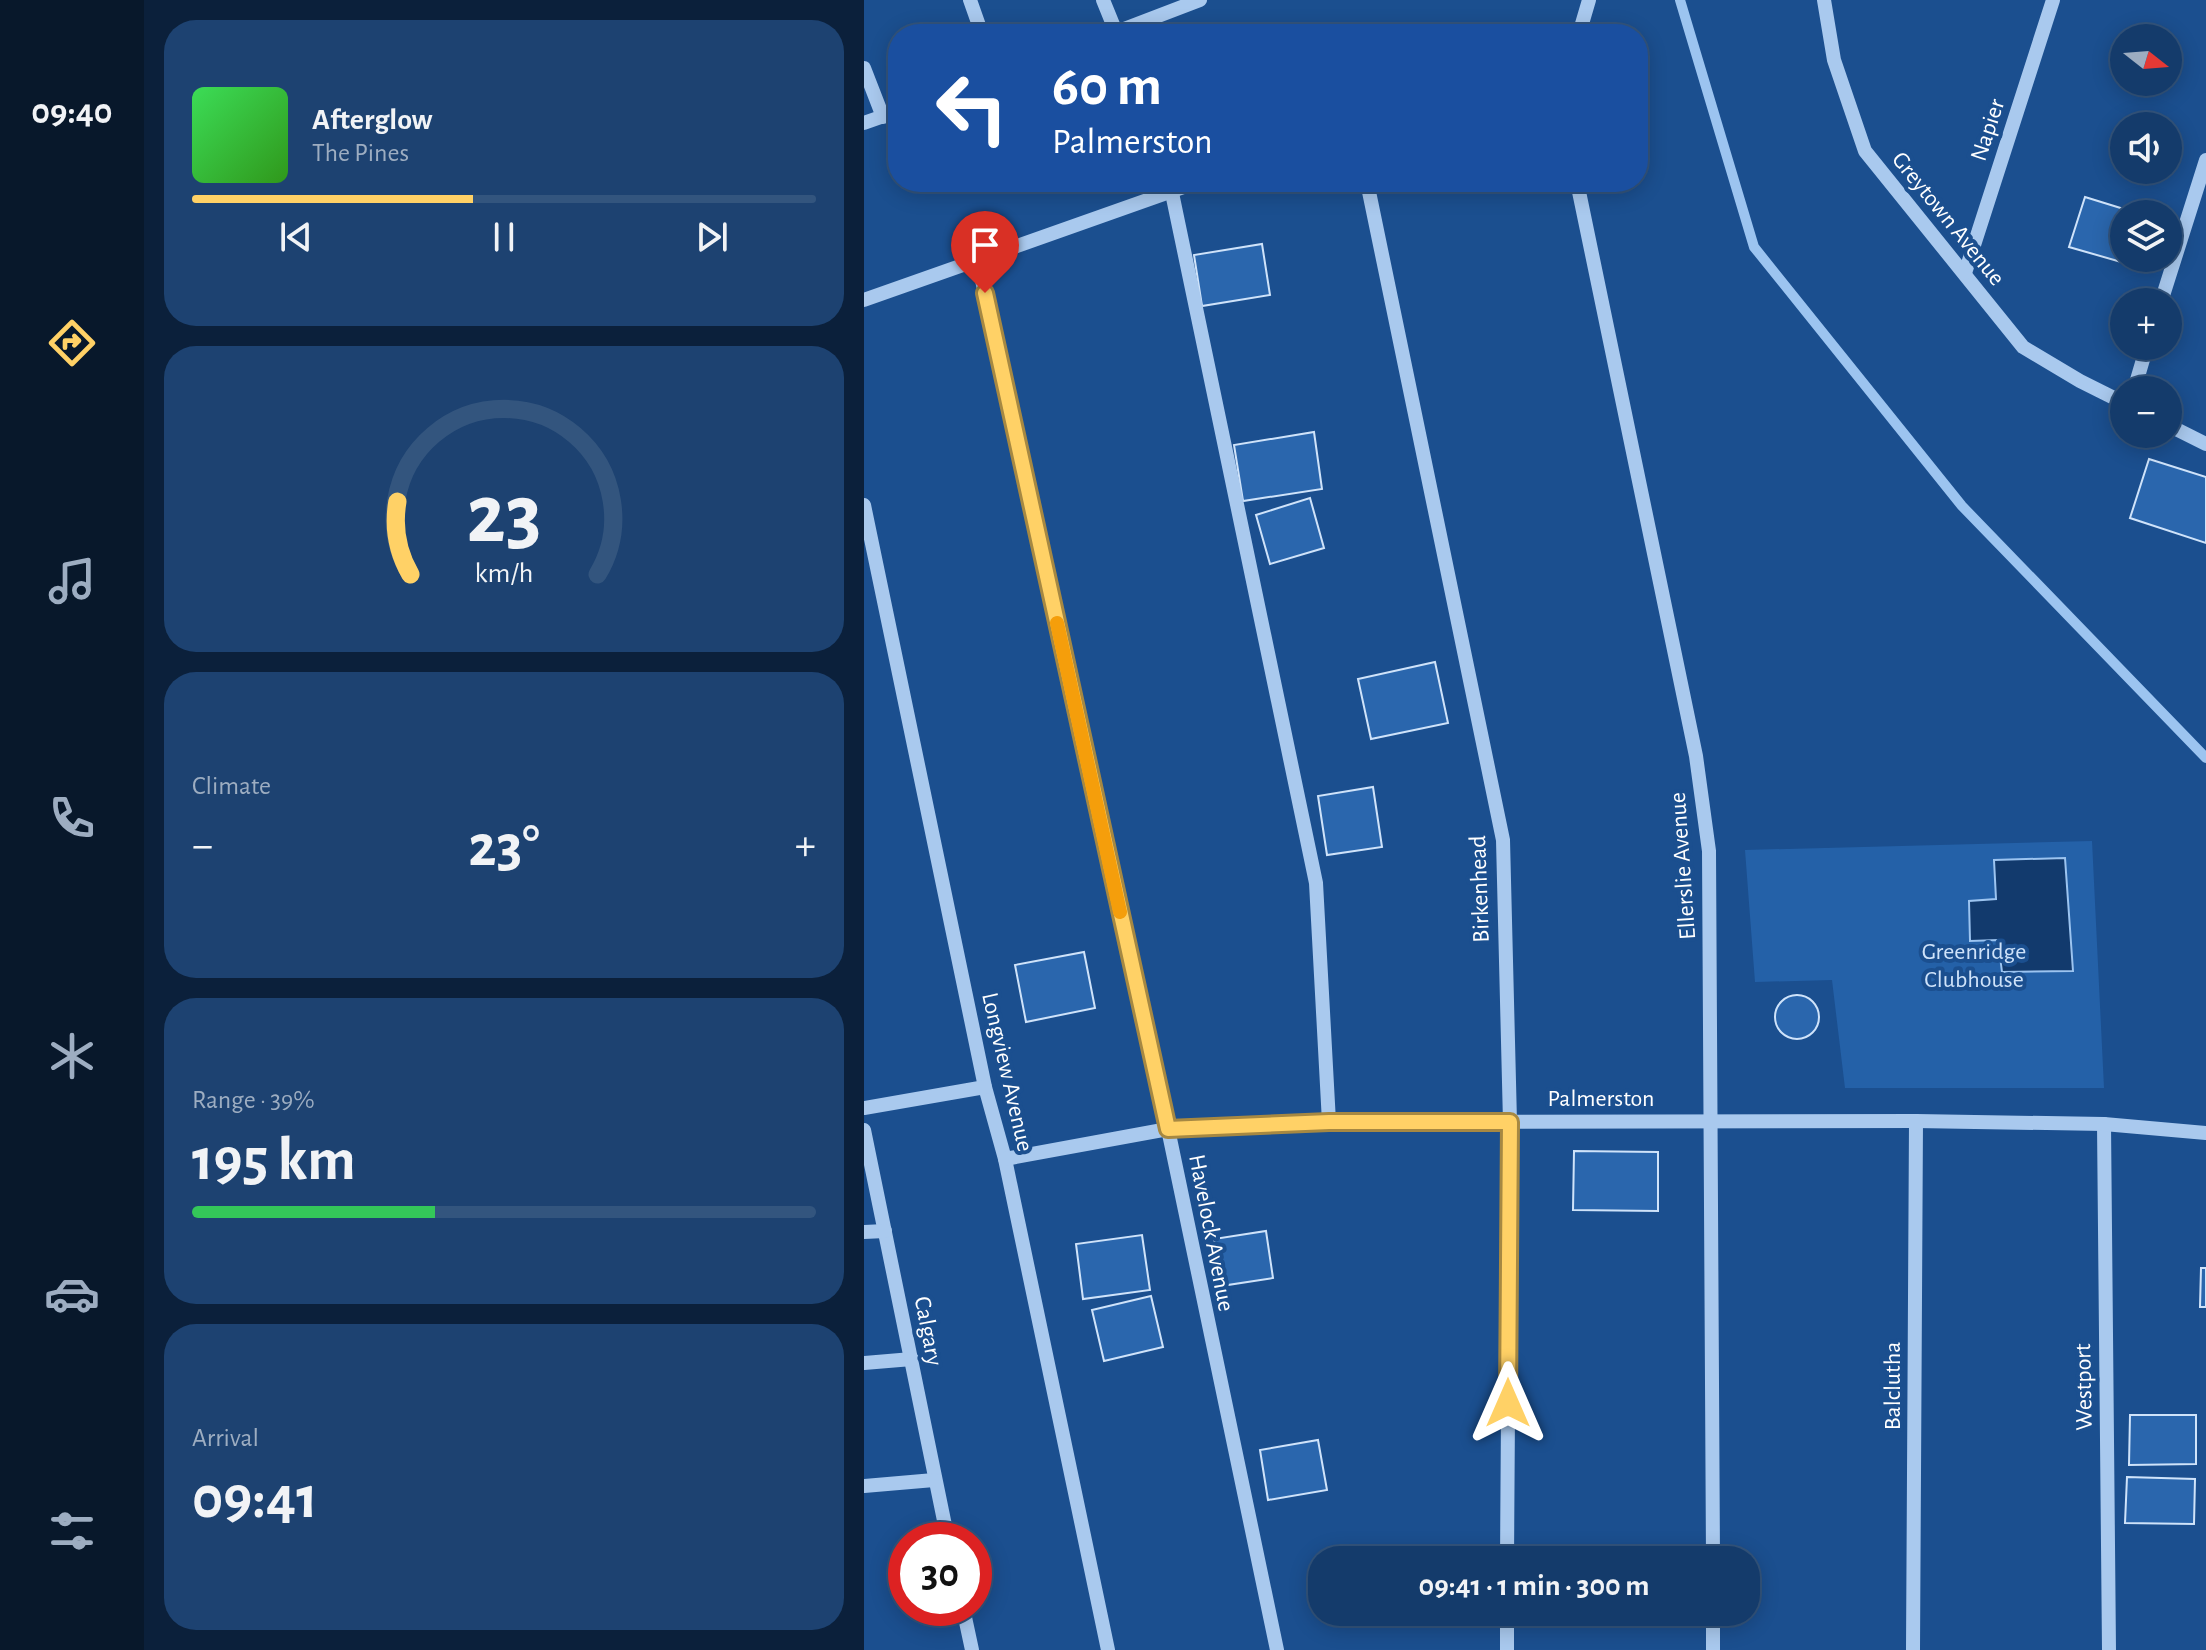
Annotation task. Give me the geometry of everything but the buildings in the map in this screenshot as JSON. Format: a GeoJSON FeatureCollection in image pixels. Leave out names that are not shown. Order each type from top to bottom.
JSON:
{"type":"FeatureCollection","features":[{"type":"Feature","properties":{"kind":"street"},"geometry":{"type":"LineString","coordinates":[[970,0],[978,24]]}},
{"type":"Feature","properties":{"kind":"street"},"geometry":{"type":"LineString","coordinates":[[1103,0],[1110,24]]}},
{"type":"Feature","properties":{"kind":"street"},"geometry":{"type":"LineString","coordinates":[[1137,24],[1200,0]]}},
{"type":"Feature","properties":{"kind":"street"},"geometry":{"type":"LineString","coordinates":[[1582,24],[1589,0]]}},
{"type":"Feature","properties":{"kind":"street","name":"Greytown Avenue"},"geometry":{"type":"LineString","coordinates":[[1824,0],[1834,60],[1865,151],[2023,347],[2110,396]]}},
{"type":"Feature","properties":{"kind":"street","name":"Napier"},"geometry":{"type":"LineString","coordinates":[[1965,273],[2053,0]]}},
{"type":"Feature","properties":{"kind":"street"},"geometry":{"type":"LineString","coordinates":[[864,68],[883,117]]}},
{"type":"Feature","properties":{"kind":"street"},"geometry":{"type":"LineString","coordinates":[[864,123],[888,115]]}},
{"type":"Feature","properties":{"kind":"street"},"geometry":{"type":"LineString","coordinates":[[2165,288],[2206,160]]}},
{"type":"Feature","properties":{"kind":"street","name":"Birkenhead"},"geometry":{"type":"LineString","coordinates":[[1369,192],[1503,840],[1510,1122],[1507,1546]]}},
{"type":"Feature","properties":{"kind":"street","name":"Ellerslie Avenue"},"geometry":{"type":"LineString","coordinates":[[1579,192],[1698,769],[1709,851],[1713,1546]]}},
{"type":"Feature","properties":{"kind":"street"},"geometry":{"type":"LineString","coordinates":[[864,300],[1172,193],[1316,883],[1329,1122]]}},
{"type":"Feature","properties":{"kind":"street","name":"Havelock Avenue"},"geometry":{"type":"LineString","coordinates":[[978,262],[1168,1129],[1277,1650]]}},
{"type":"Feature","properties":{"kind":"street"},"geometry":{"type":"LineString","coordinates":[[2182,432],[2206,444]]}},
{"type":"Feature","properties":{"kind":"street","name":"Longview Avenue"},"geometry":{"type":"LineString","coordinates":[[864,505],[985,1087],[1005,1159],[1108,1650]]}},
{"type":"Feature","properties":{"kind":"street"},"geometry":{"type":"LineString","coordinates":[[864,1108],[985,1087]]}},
{"type":"Feature","properties":{"kind":"street","name":"Palmerston"},"geometry":{"type":"LineString","coordinates":[[1005,1159],[1168,1129],[1329,1122],[1916,1121],[2104,1124],[2206,1133]]}},
{"type":"Feature","properties":{"kind":"street","name":"Balclutha"},"geometry":{"type":"LineString","coordinates":[[1913,1650],[1916,1121]]}},
{"type":"Feature","properties":{"kind":"street","name":"Westport"},"geometry":{"type":"LineString","coordinates":[[2104,1124],[2109,1650]]}},
{"type":"Feature","properties":{"kind":"street","name":"Calgary"},"geometry":{"type":"LineString","coordinates":[[864,1130],[944,1522]]}},
{"type":"Feature","properties":{"kind":"street"},"geometry":{"type":"LineString","coordinates":[[864,1232],[885,1231]]}},
{"type":"Feature","properties":{"kind":"street"},"geometry":{"type":"LineString","coordinates":[[864,1363],[912,1359]]}},
{"type":"Feature","properties":{"kind":"street"},"geometry":{"type":"LineString","coordinates":[[864,1486],[934,1480]]}},
{"type":"Feature","properties":{"kind":"street"},"geometry":{"type":"LineString","coordinates":[[967,1626],[972,1650]]}},
{"type":"Feature","properties":{"kind":"street"},"geometry":{"type":"LineString","coordinates":[[1507,1626],[1507,1650]]}},
{"type":"Feature","properties":{"kind":"street"},"geometry":{"type":"LineString","coordinates":[[1713,1626],[1713,1650]]}},
{"type":"Feature","properties":{"kind":"green space","name":"Greenridge Clubhouse"},"geometry":{"type":"Polygon","coordinates":[[[2092,841],[2104,1088],[1845,1088],[1832,980],[1755,982],[1745,850],[2092,841]]]}},
{"type":"Feature","properties":{"kind":"shaded area"},"geometry":{"type":"Polygon","coordinates":[[[2065,858],[2073,971],[2002,972],[1998,940],[1970,941],[1969,901],[1996,899],[1994,860],[2065,858]]]}},
{"type":"Feature","properties":{"kind":"waterway"},"geometry":{"type":"LineString","coordinates":[[1680,0],[1754,247],[1962,506],[2206,758]]}},
{"type":"Feature","properties":{"kind":"slow traffic"},"geometry":{"type":"LineString","coordinates":[[1057,623],[1120,912]]}},
{"type":"Feature","properties":{"kind":"route"},"geometry":{"type":"LineString","coordinates":[[985,293],[1168,1129],[1329,1122],[1510,1122],[1508,1403]]}}]}
